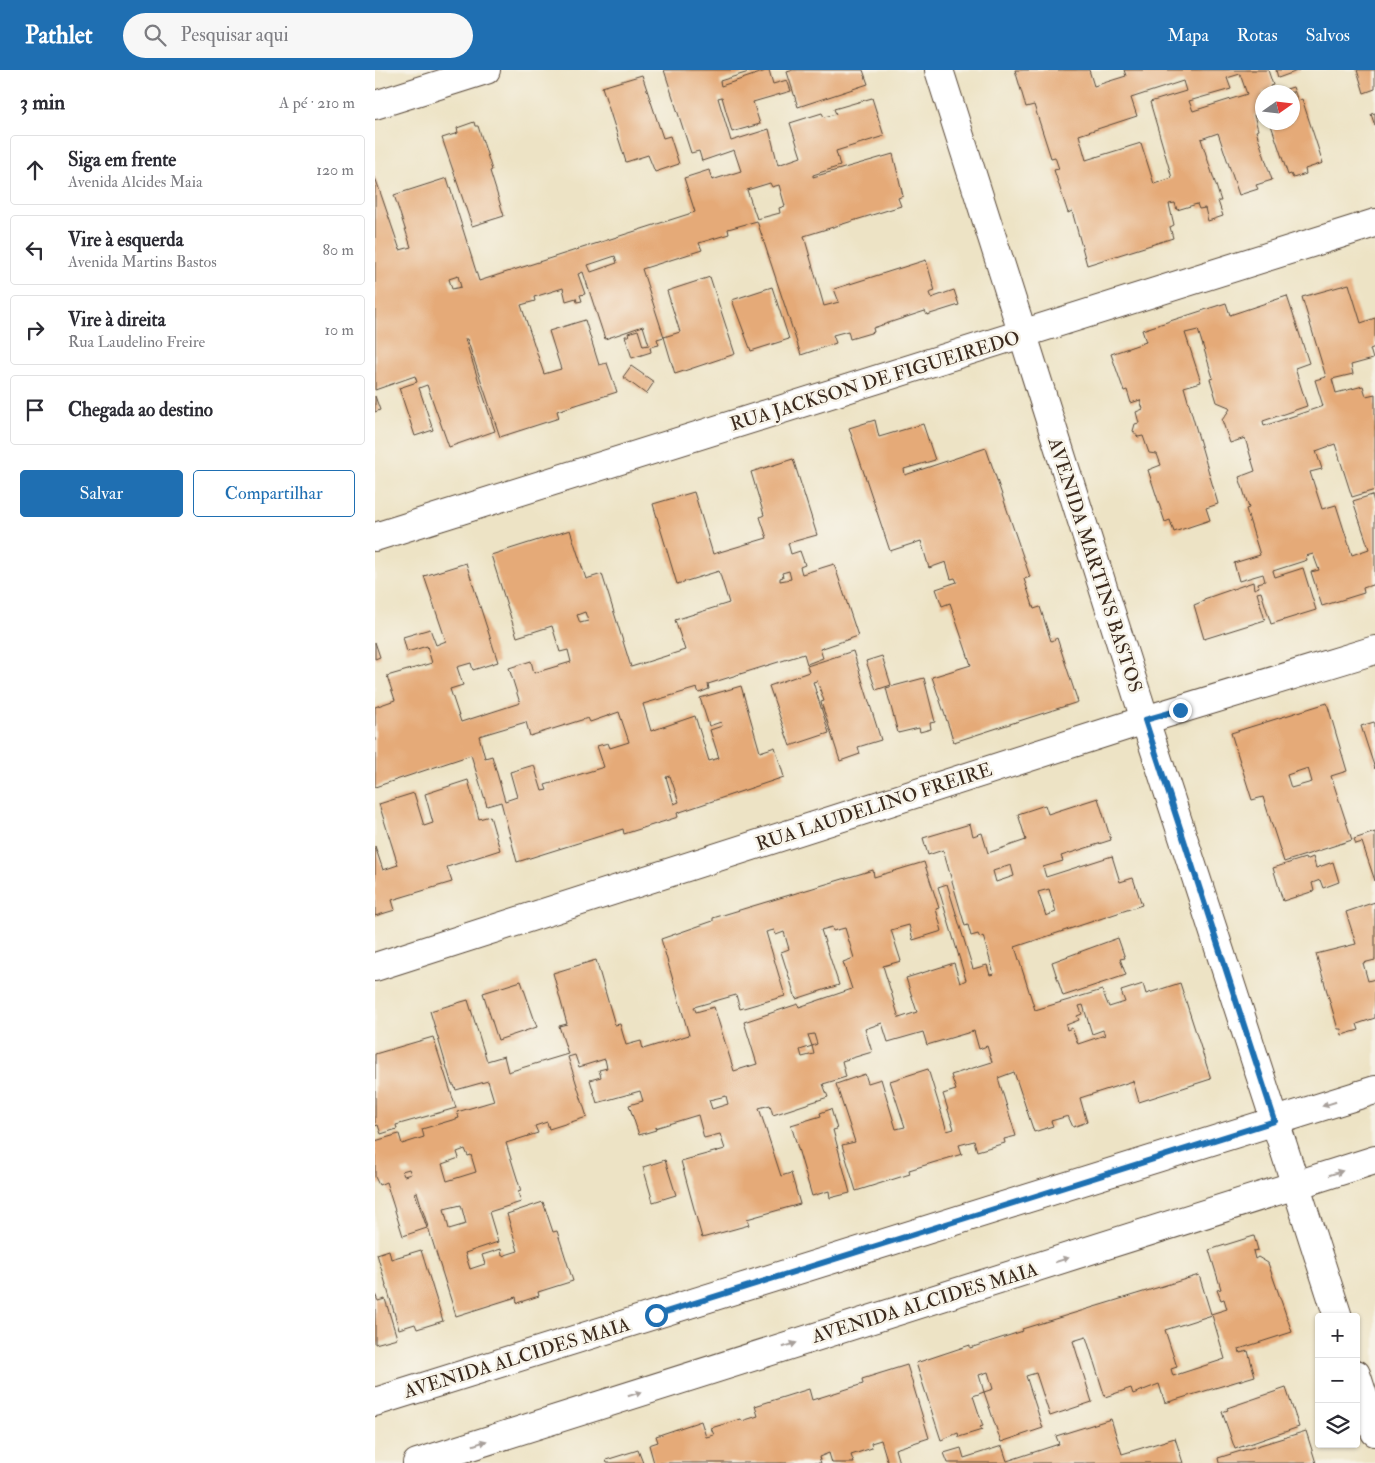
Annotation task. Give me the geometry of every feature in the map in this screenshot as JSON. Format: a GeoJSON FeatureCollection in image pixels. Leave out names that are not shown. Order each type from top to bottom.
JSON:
{"type":"FeatureCollection","features":[{"type":"Feature","properties":{"kind":"street"},"geometry":{"type":"LineString","coordinates":[[375,105],[486,70]]}},
{"type":"Feature","properties":{"kind":"street","name":"AVENIDA MARTINS BASTOS"},"geometry":{"type":"LineString","coordinates":[[939,70],[1145,720],[1337,1313]]}},
{"type":"Feature","properties":{"kind":"street","name":"RUA JACKSON DE FIGUEIREDO"},"geometry":{"type":"LineString","coordinates":[[375,537],[1375,223]]}},
{"type":"Feature","properties":{"kind":"street","name":"RUA LAUDELINO FREIRE"},"geometry":{"type":"LineString","coordinates":[[375,967],[1145,720],[1375,650]]}},
{"type":"Feature","properties":{"kind":"street","name":"AVENIDA ALCIDES MAIA"},"geometry":{"type":"LineString","coordinates":[[375,1402],[1375,1090]]}},
{"type":"Feature","properties":{"kind":"street","name":"AVENIDA ALCIDES MAIA"},"geometry":{"type":"LineString","coordinates":[[417,1463],[1375,1160]]}},
{"type":"Feature","properties":{"kind":"street"},"geometry":{"type":"LineString","coordinates":[[1360,1386],[1375,1432]]}},
{"type":"Feature","properties":{"kind":"building"},"geometry":{"type":"Polygon","coordinates":[[[664,70],[755,70],[720,81],[721,86],[769,70],[773,84],[787,80],[791,91],[753,102],[760,124],[732,132],[722,97],[718,98],[731,141],[769,129],[778,165],[801,157],[790,123],[822,113],[824,117],[836,114],[834,109],[872,98],[884,136],[836,151],[840,166],[813,175],[813,177],[893,154],[903,196],[898,198],[901,206],[804,236],[824,306],[839,302],[834,289],[926,260],[935,291],[929,293],[931,298],[954,290],[959,305],[927,315],[925,311],[873,328],[874,332],[850,339],[848,331],[833,335],[836,343],[801,355],[757,221],[728,229],[729,234],[699,243],[702,250],[642,269],[664,337],[657,339],[659,345],[650,347],[651,352],[632,358],[625,336],[629,336],[628,333],[638,330],[643,346],[649,345],[643,326],[605,339],[583,272],[578,274],[585,294],[580,295],[582,301],[577,302],[576,298],[566,301],[563,288],[534,297],[535,301],[521,305],[544,374],[561,369],[549,331],[585,320],[599,365],[607,363],[617,392],[557,411],[559,418],[500,437],[467,339],[465,339],[495,431],[449,447],[427,385],[419,388],[433,430],[415,436],[399,388],[417,382],[415,376],[375,390],[375,177],[400,250],[411,247],[394,195],[447,178],[479,281],[695,212],[684,178],[709,170],[712,180],[741,171],[734,150],[702,161],[699,151],[691,153],[664,70]],[[770,183],[747,190],[757,219],[780,213],[779,208],[785,206],[779,185],[772,187],[770,183]],[[615,256],[588,265],[591,272],[617,263],[615,256]],[[458,276],[449,279],[452,289],[461,287],[458,276]]]}},
{"type":"Feature","properties":{"kind":"building"},"geometry":{"type":"Polygon","coordinates":[[[793,70],[863,70],[868,84],[798,107],[787,72],[793,70]]]}},
{"type":"Feature","properties":{"kind":"building"},"geometry":{"type":"Polygon","coordinates":[[[1015,70],[1089,70],[1094,86],[1126,76],[1124,70],[1268,70],[1273,85],[1255,85],[1254,115],[1255,130],[1258,130],[1256,131],[1272,180],[1256,185],[1258,189],[1239,195],[1218,133],[1201,139],[1221,201],[1218,201],[1223,216],[1208,221],[1205,208],[1199,209],[1197,204],[1177,210],[1175,203],[1169,204],[1174,225],[1170,227],[1173,238],[1087,265],[1072,211],[1068,213],[1054,170],[1059,169],[1055,157],[1051,158],[1034,105],[1026,107],[1015,70]],[[1240,74],[1227,78],[1231,89],[1189,101],[1193,111],[1247,94],[1240,74]],[[1183,81],[1131,98],[1137,116],[1079,135],[1086,160],[1141,143],[1154,184],[1172,178],[1150,102],[1186,91],[1183,81]]]}},
{"type":"Feature","properties":{"kind":"building"},"geometry":{"type":"Polygon","coordinates":[[[1276,70],[1300,70],[1278,78],[1276,70]]]}},
{"type":"Feature","properties":{"kind":"building"},"geometry":{"type":"Polygon","coordinates":[[[1357,70],[1375,70],[1375,89],[1364,93],[1357,70]]]}},
{"type":"Feature","properties":{"kind":"building"},"geometry":{"type":"Polygon","coordinates":[[[642,75],[663,138],[670,136],[679,164],[655,172],[648,155],[626,162],[602,87],[642,75]]]}},
{"type":"Feature","properties":{"kind":"building"},"geometry":{"type":"Polygon","coordinates":[[[1302,99],[1323,163],[1305,169],[1306,174],[1293,178],[1291,174],[1288,175],[1273,130],[1300,130],[1300,100],[1302,99]]]}},
{"type":"Feature","properties":{"kind":"building"},"geometry":{"type":"Polygon","coordinates":[[[1375,113],[1375,126],[1371,114],[1375,113]]]}},
{"type":"Feature","properties":{"kind":"building"},"geometry":{"type":"Polygon","coordinates":[[[474,122],[475,126],[478,126],[504,216],[472,226],[442,138],[458,133],[457,128],[474,122]]]}},
{"type":"Feature","properties":{"kind":"building"},"geometry":{"type":"Polygon","coordinates":[[[710,277],[735,354],[675,374],[664,337],[680,332],[667,291],[710,277]]]}},
{"type":"Feature","properties":{"kind":"building"},"geometry":{"type":"Polygon","coordinates":[[[1349,284],[1361,323],[1375,318],[1375,347],[1370,349],[1373,359],[1351,365],[1353,374],[1332,379],[1336,393],[1363,386],[1366,396],[1375,394],[1375,490],[1352,497],[1335,444],[1316,451],[1322,469],[1310,472],[1322,509],[1336,505],[1352,555],[1369,549],[1353,501],[1372,495],[1375,506],[1375,584],[1363,588],[1364,593],[1322,606],[1311,572],[1319,570],[1313,554],[1306,556],[1307,560],[1273,571],[1275,577],[1303,568],[1316,610],[1271,624],[1261,592],[1257,593],[1265,620],[1204,639],[1194,605],[1204,601],[1204,599],[1253,582],[1254,589],[1259,587],[1258,583],[1265,581],[1263,574],[1239,581],[1234,563],[1260,555],[1246,509],[1249,508],[1239,477],[1255,471],[1245,438],[1230,443],[1222,420],[1230,409],[1217,402],[1210,379],[1213,378],[1198,330],[1185,333],[1201,382],[1184,387],[1218,504],[1206,508],[1210,520],[1174,532],[1170,520],[1165,522],[1148,470],[1161,465],[1157,454],[1149,453],[1143,436],[1138,437],[1133,431],[1135,424],[1139,423],[1136,412],[1143,409],[1140,400],[1131,403],[1127,390],[1124,391],[1111,354],[1146,342],[1142,330],[1226,303],[1230,315],[1287,296],[1309,363],[1295,368],[1307,406],[1263,421],[1264,426],[1323,406],[1315,380],[1326,377],[1302,297],[1349,284]]]}},
{"type":"Feature","properties":{"kind":"building"},"geometry":{"type":"Polygon","coordinates":[[[772,287],[789,339],[751,351],[732,300],[772,287]]]}},
{"type":"Feature","properties":{"kind":"building"},"geometry":{"type":"Polygon","coordinates":[[[631,366],[654,382],[646,394],[623,377],[631,366]]]}},
{"type":"Feature","properties":{"kind":"building"},"geometry":{"type":"Polygon","coordinates":[[[375,396],[380,410],[375,412],[375,396]]]}},
{"type":"Feature","properties":{"kind":"building"},"geometry":{"type":"Polygon","coordinates":[[[875,420],[879,437],[923,424],[935,460],[904,469],[905,475],[986,448],[1030,577],[1024,579],[1034,609],[1040,607],[1051,641],[1057,638],[1078,702],[954,742],[932,677],[971,665],[950,603],[942,606],[936,589],[957,582],[955,578],[951,579],[946,562],[929,568],[921,541],[890,551],[849,428],[875,420]]]}},
{"type":"Feature","properties":{"kind":"building"},"geometry":{"type":"Polygon","coordinates":[[[793,459],[817,535],[788,543],[791,554],[800,551],[805,565],[800,567],[802,574],[834,564],[858,636],[820,649],[823,658],[807,664],[804,654],[708,684],[709,689],[699,693],[697,688],[643,704],[651,731],[695,716],[709,761],[719,758],[710,730],[722,726],[721,722],[709,726],[700,698],[741,686],[760,752],[775,747],[784,777],[677,813],[678,817],[624,834],[623,829],[517,862],[501,802],[487,806],[471,755],[375,787],[375,707],[395,700],[387,676],[432,663],[427,646],[407,652],[403,637],[430,629],[436,645],[446,641],[424,576],[466,563],[498,662],[473,670],[471,663],[457,667],[463,685],[450,689],[461,722],[520,703],[509,668],[531,661],[534,673],[571,662],[568,650],[560,652],[552,626],[517,637],[491,555],[570,530],[586,579],[602,574],[631,667],[685,650],[675,620],[729,603],[719,571],[677,584],[653,504],[694,492],[713,554],[767,538],[760,517],[764,515],[751,472],[793,459]],[[789,571],[782,573],[783,577],[780,578],[780,581],[791,579],[789,571]],[[585,612],[577,615],[580,623],[588,621],[585,612]],[[619,712],[590,722],[588,718],[530,736],[526,722],[479,736],[485,758],[492,756],[505,801],[517,797],[510,772],[534,765],[542,791],[547,790],[545,785],[604,767],[597,746],[608,743],[610,748],[629,742],[619,712]],[[670,776],[666,777],[674,804],[679,802],[670,776]]]}},
{"type":"Feature","properties":{"kind":"building"},"geometry":{"type":"Polygon","coordinates":[[[375,642],[380,657],[375,659],[375,642]]]}},
{"type":"Feature","properties":{"kind":"building"},"geometry":{"type":"Polygon","coordinates":[[[853,651],[881,740],[858,747],[860,754],[840,761],[821,702],[824,701],[817,681],[813,682],[829,733],[790,746],[769,686],[809,672],[807,666],[853,651]]]}},
{"type":"Feature","properties":{"kind":"building"},"geometry":{"type":"Polygon","coordinates":[[[882,656],[891,685],[876,690],[866,661],[882,656]]]}},
{"type":"Feature","properties":{"kind":"building"},"geometry":{"type":"Polygon","coordinates":[[[924,678],[935,722],[930,723],[931,729],[920,732],[919,728],[898,733],[886,688],[924,678]]]}},
{"type":"Feature","properties":{"kind":"building"},"geometry":{"type":"Polygon","coordinates":[[[1327,703],[1347,771],[1331,776],[1352,840],[1284,862],[1263,797],[1252,800],[1231,733],[1327,703]],[[1308,768],[1287,775],[1291,788],[1312,782],[1308,768]]]}},
{"type":"Feature","properties":{"kind":"building"},"geometry":{"type":"Polygon","coordinates":[[[1374,722],[1375,724],[1375,769],[1361,726],[1374,722]]]}},
{"type":"Feature","properties":{"kind":"building"},"geometry":{"type":"Polygon","coordinates":[[[468,780],[479,819],[490,816],[500,850],[447,867],[452,882],[392,900],[395,910],[375,916],[375,846],[383,870],[398,865],[379,804],[414,793],[424,826],[433,823],[425,794],[468,780]]]}},
{"type":"Feature","properties":{"kind":"building"},"geometry":{"type":"Polygon","coordinates":[[[1098,798],[1111,840],[1061,856],[1063,861],[1043,867],[1046,877],[1112,856],[1120,882],[1133,878],[1142,905],[1015,947],[1035,1010],[1102,990],[1109,1007],[1125,1002],[1121,991],[1143,984],[1146,994],[1180,983],[1211,1079],[1139,1102],[1133,1081],[1080,1098],[1087,1122],[1073,1127],[1068,1116],[1051,1121],[1053,1126],[1034,1132],[1014,1072],[998,1078],[1016,1136],[1004,1139],[1005,1143],[977,1151],[974,1141],[959,1145],[962,1154],[909,1170],[910,1174],[856,1191],[842,1145],[855,1142],[836,1084],[865,1074],[868,1083],[881,1079],[896,1129],[905,1127],[890,1081],[928,1069],[947,1131],[954,1129],[943,1094],[956,1090],[951,1075],[992,1062],[987,1046],[979,1049],[974,1031],[927,1045],[923,1032],[888,1042],[882,1023],[865,1029],[872,1052],[842,1061],[846,1077],[823,1084],[828,1097],[773,1115],[770,1105],[759,1108],[781,1176],[791,1173],[800,1204],[747,1219],[749,1225],[702,1238],[681,1161],[725,1149],[720,1134],[704,1138],[698,1115],[639,1135],[629,1105],[643,1101],[640,1091],[597,1103],[590,1080],[601,1077],[599,1070],[607,1068],[605,1059],[579,1067],[575,1055],[568,1057],[587,1117],[549,1129],[547,1122],[535,1126],[538,1133],[506,1143],[521,1191],[518,1192],[521,1202],[489,1212],[498,1242],[465,1253],[470,1269],[485,1264],[482,1255],[501,1249],[502,1256],[518,1251],[507,1214],[543,1202],[553,1232],[557,1231],[573,1281],[538,1292],[539,1296],[517,1303],[516,1297],[456,1316],[417,1192],[415,1193],[427,1228],[403,1236],[386,1182],[379,1185],[375,1177],[375,1141],[399,1134],[402,1144],[424,1137],[422,1129],[459,1118],[457,1112],[494,1101],[488,1081],[456,1090],[454,1085],[452,1085],[430,1011],[468,1000],[487,1061],[504,1056],[508,1072],[568,1054],[559,1026],[567,1024],[553,973],[596,960],[615,1025],[620,1024],[626,1045],[641,1041],[643,1049],[689,1035],[661,939],[713,921],[713,918],[873,870],[874,877],[924,862],[939,908],[936,909],[942,931],[913,940],[909,925],[891,930],[901,961],[883,966],[899,1018],[917,1012],[906,978],[954,963],[960,983],[966,980],[938,887],[947,884],[973,969],[987,965],[990,975],[994,974],[983,936],[980,938],[978,934],[971,936],[968,925],[965,926],[943,850],[928,855],[923,838],[970,824],[973,836],[982,833],[988,853],[1026,840],[1018,814],[1045,805],[1048,814],[1098,798]],[[1011,865],[993,871],[996,882],[1014,876],[1011,865]],[[1049,889],[1038,892],[1046,916],[1056,912],[1049,889]],[[832,927],[821,930],[839,985],[796,999],[781,952],[789,949],[784,932],[776,935],[774,930],[766,932],[785,996],[740,1009],[736,995],[694,1007],[696,1012],[714,1007],[734,1071],[757,1064],[744,1022],[798,1004],[799,1007],[852,989],[843,962],[854,958],[845,928],[833,931],[832,927]],[[1083,1005],[1079,1006],[1082,1014],[1077,1016],[1079,1020],[1066,1025],[1067,1030],[1072,1028],[1078,1044],[1105,1035],[1103,1030],[1092,1034],[1083,1005]],[[814,1034],[808,1035],[812,1046],[817,1044],[814,1034]],[[812,1046],[800,1050],[802,1057],[814,1054],[812,1046]],[[726,1096],[709,1100],[712,1109],[728,1104],[726,1096]],[[465,1149],[457,1152],[459,1158],[442,1164],[447,1181],[476,1172],[471,1155],[468,1156],[465,1149]],[[409,1169],[402,1171],[404,1176],[411,1174],[409,1169]],[[461,1205],[444,1209],[449,1229],[466,1224],[461,1205]]]}},
{"type":"Feature","properties":{"kind":"building"},"geometry":{"type":"Polygon","coordinates":[[[1375,832],[1375,881],[1362,842],[1356,844],[1354,839],[1375,832]]]}},
{"type":"Feature","properties":{"kind":"building"},"geometry":{"type":"Polygon","coordinates":[[[1313,857],[1316,868],[1333,862],[1339,882],[1323,888],[1320,880],[1312,883],[1314,891],[1283,901],[1273,868],[1313,857]]]}},
{"type":"Feature","properties":{"kind":"building"},"geometry":{"type":"Polygon","coordinates":[[[1375,902],[1375,960],[1363,963],[1368,981],[1375,979],[1375,1018],[1357,1024],[1359,1030],[1342,1035],[1341,1029],[1338,1029],[1316,954],[1356,944],[1346,912],[1375,902]]]}},
{"type":"Feature","properties":{"kind":"building"},"geometry":{"type":"Polygon","coordinates":[[[1118,938],[1125,958],[1120,959],[1126,975],[1063,996],[1052,962],[1118,938]]]}},
{"type":"Feature","properties":{"kind":"building"},"geometry":{"type":"Polygon","coordinates":[[[521,981],[537,1027],[498,1040],[483,993],[521,981]]]}},
{"type":"Feature","properties":{"kind":"building"},"geometry":{"type":"Polygon","coordinates":[[[433,1037],[456,1108],[396,1125],[397,1129],[381,1134],[378,1125],[375,1126],[375,1054],[433,1037]]]}},
{"type":"Feature","properties":{"kind":"building"},"geometry":{"type":"Polygon","coordinates":[[[831,1109],[837,1129],[833,1130],[850,1193],[830,1198],[829,1191],[812,1196],[791,1125],[821,1116],[820,1113],[831,1109]]]}},
{"type":"Feature","properties":{"kind":"building"},"geometry":{"type":"Polygon","coordinates":[[[665,1160],[676,1195],[653,1202],[643,1167],[665,1160]]]}},
{"type":"Feature","properties":{"kind":"building"},"geometry":{"type":"Polygon","coordinates":[[[1254,1236],[1258,1250],[1253,1251],[1255,1259],[1258,1257],[1268,1263],[1292,1332],[1239,1349],[1240,1353],[1248,1351],[1255,1376],[1165,1403],[1159,1384],[1133,1394],[1131,1388],[1105,1397],[1086,1337],[1073,1341],[1092,1402],[1050,1416],[1036,1373],[1026,1376],[1043,1428],[1001,1442],[984,1392],[973,1396],[983,1426],[980,1427],[982,1430],[959,1437],[958,1433],[941,1440],[916,1363],[970,1345],[970,1348],[1023,1331],[1022,1329],[1199,1275],[1211,1314],[1227,1309],[1224,1299],[1221,1300],[1217,1290],[1221,1289],[1209,1250],[1254,1236]],[[1212,1315],[1165,1330],[1177,1367],[1171,1369],[1173,1376],[1225,1359],[1212,1315]],[[988,1372],[979,1375],[984,1392],[993,1389],[988,1372]]]}},
{"type":"Feature","properties":{"kind":"building"},"geometry":{"type":"Polygon","coordinates":[[[389,1250],[391,1259],[421,1250],[443,1321],[417,1329],[415,1324],[399,1329],[377,1254],[389,1250]]]}},
{"type":"Feature","properties":{"kind":"building"},"geometry":{"type":"Polygon","coordinates":[[[375,1294],[378,1301],[385,1299],[397,1338],[375,1344],[375,1294]]]}},
{"type":"Feature","properties":{"kind":"building"},"geometry":{"type":"Polygon","coordinates":[[[907,1365],[929,1438],[895,1449],[899,1463],[888,1463],[881,1440],[871,1443],[872,1448],[851,1455],[854,1463],[832,1463],[829,1453],[819,1457],[821,1463],[654,1463],[649,1445],[658,1442],[656,1436],[701,1421],[706,1437],[714,1435],[711,1428],[758,1416],[755,1406],[809,1389],[812,1400],[863,1384],[862,1379],[907,1365]]]}},
{"type":"Feature","properties":{"kind":"building"},"geometry":{"type":"Polygon","coordinates":[[[1286,1388],[1299,1427],[1235,1449],[1222,1412],[1228,1410],[1227,1408],[1286,1388]]]}},
{"type":"Feature","properties":{"kind":"building"},"geometry":{"type":"Polygon","coordinates":[[[1111,1419],[1122,1454],[1175,1438],[1183,1463],[948,1463],[944,1453],[961,1448],[964,1458],[1002,1446],[1007,1461],[1059,1444],[1056,1436],[1111,1419]]]}},
{"type":"Feature","properties":{"kind":"building"},"geometry":{"type":"Polygon","coordinates":[[[1306,1431],[1316,1463],[1219,1463],[1218,1458],[1306,1431]]]}},
{"type":"Feature","properties":{"kind":"building"},"geometry":{"type":"Polygon","coordinates":[[[638,1450],[643,1463],[607,1463],[606,1460],[638,1450]]]}},
{"type":"Feature","properties":{"kind":"route"},"geometry":{"type":"LineString","coordinates":[[656,1315],[1275,1121],[1145,720],[1180,710]]}}]}
